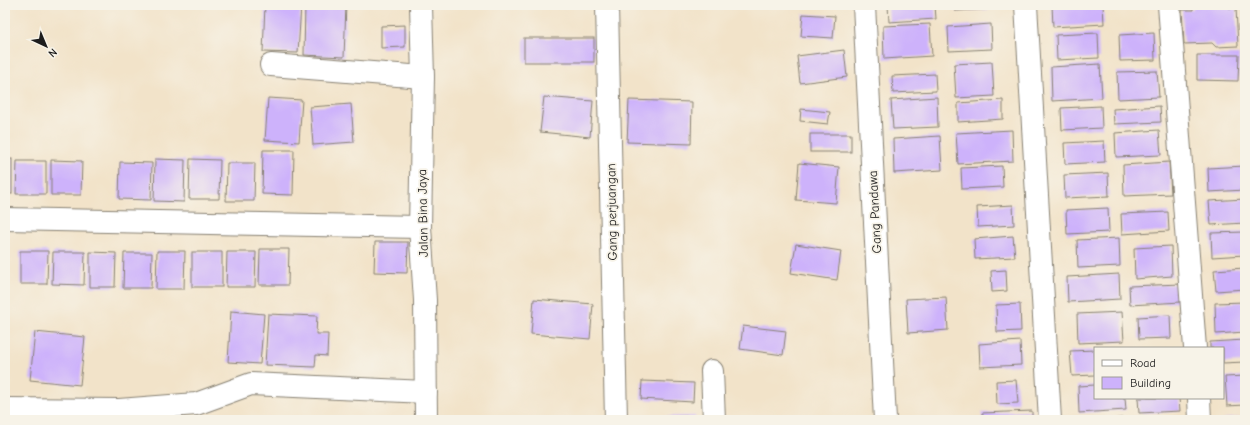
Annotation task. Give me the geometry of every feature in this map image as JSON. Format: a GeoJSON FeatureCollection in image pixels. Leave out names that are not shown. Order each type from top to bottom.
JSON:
{"type":"FeatureCollection","features":[{"type":"Feature","properties":{"kind":"street","name":"Jalan Bina Jaya"},"geometry":{"type":"LineString","coordinates":[[420,5],[423,77],[420,227],[425,300],[426,420]]}},
{"type":"Feature","properties":{"kind":"street","name":"Gang perjuangan"},"geometry":{"type":"LineString","coordinates":[[607,5],[616,420]]}},
{"type":"Feature","properties":{"kind":"street","name":"Gang Pandawa"},"geometry":{"type":"LineString","coordinates":[[864,5],[885,420]]}},
{"type":"Feature","properties":{"kind":"street"},"geometry":{"type":"LineString","coordinates":[[1026,5],[1050,420]]}},
{"type":"Feature","properties":{"kind":"street"},"geometry":{"type":"LineString","coordinates":[[1169,5],[1195,347]]}},
{"type":"Feature","properties":{"kind":"street"},"geometry":{"type":"LineString","coordinates":[[271,65],[423,77]]}},
{"type":"Feature","properties":{"kind":"street"},"geometry":{"type":"LineString","coordinates":[[5,219],[420,227]]}},
{"type":"Feature","properties":{"kind":"street"},"geometry":{"type":"LineString","coordinates":[[712,371],[714,420]]}},
{"type":"Feature","properties":{"kind":"street"},"geometry":{"type":"LineString","coordinates":[[5,409],[119,410],[196,404],[251,384],[426,392]]}},
{"type":"Feature","properties":{"kind":"street"},"geometry":{"type":"LineString","coordinates":[[1199,399],[1200,420]]}},
{"type":"Feature","properties":{"kind":"building"},"geometry":{"type":"Polygon","coordinates":[[[265,5],[301,5],[298,53],[263,52],[265,5]]]}},
{"type":"Feature","properties":{"kind":"building"},"geometry":{"type":"Polygon","coordinates":[[[305,5],[346,5],[344,57],[304,55],[305,5]]]}},
{"type":"Feature","properties":{"kind":"building"},"geometry":{"type":"Polygon","coordinates":[[[888,5],[935,5],[936,19],[889,22],[888,5]]]}},
{"type":"Feature","properties":{"kind":"building"},"geometry":{"type":"Polygon","coordinates":[[[955,5],[997,5],[997,9],[955,11],[955,5]]]}},
{"type":"Feature","properties":{"kind":"building"},"geometry":{"type":"Polygon","coordinates":[[[1052,5],[1103,5],[1104,24],[1053,27],[1052,5]]]}},
{"type":"Feature","properties":{"kind":"building"},"geometry":{"type":"Polygon","coordinates":[[[1193,5],[1229,5],[1229,8],[1236,8],[1238,46],[1216,47],[1212,43],[1184,44],[1182,10],[1193,10],[1193,5]]]}},
{"type":"Feature","properties":{"kind":"building"},"geometry":{"type":"Polygon","coordinates":[[[803,14],[835,16],[833,38],[801,36],[803,14]]]}},
{"type":"Feature","properties":{"kind":"building"},"geometry":{"type":"Polygon","coordinates":[[[930,24],[932,56],[884,59],[883,26],[930,24]]]}},
{"type":"Feature","properties":{"kind":"building"},"geometry":{"type":"Polygon","coordinates":[[[991,24],[992,49],[949,51],[948,27],[991,24]]]}},
{"type":"Feature","properties":{"kind":"building"},"geometry":{"type":"Polygon","coordinates":[[[405,25],[405,47],[381,48],[381,26],[405,25]]]}},
{"type":"Feature","properties":{"kind":"building"},"geometry":{"type":"Polygon","coordinates":[[[1098,33],[1099,58],[1057,60],[1056,35],[1098,33]]]}},
{"type":"Feature","properties":{"kind":"building"},"geometry":{"type":"Polygon","coordinates":[[[1154,33],[1155,60],[1120,61],[1119,35],[1154,33]]]}},
{"type":"Feature","properties":{"kind":"building"},"geometry":{"type":"Polygon","coordinates":[[[524,38],[594,38],[594,62],[524,62],[524,38]]]}},
{"type":"Feature","properties":{"kind":"building"},"geometry":{"type":"Polygon","coordinates":[[[844,50],[847,77],[800,83],[797,56],[844,50]]]}},
{"type":"Feature","properties":{"kind":"building"},"geometry":{"type":"Polygon","coordinates":[[[1197,55],[1239,55],[1238,81],[1197,80],[1197,55]]]}},
{"type":"Feature","properties":{"kind":"building"},"geometry":{"type":"Polygon","coordinates":[[[992,62],[994,96],[956,98],[954,64],[992,62]]]}},
{"type":"Feature","properties":{"kind":"building"},"geometry":{"type":"Polygon","coordinates":[[[1100,64],[1102,98],[1052,101],[1051,67],[1100,64]]]}},
{"type":"Feature","properties":{"kind":"building"},"geometry":{"type":"Polygon","coordinates":[[[1157,71],[1159,97],[1118,99],[1117,72],[1157,71]]]}},
{"type":"Feature","properties":{"kind":"building"},"geometry":{"type":"Polygon","coordinates":[[[935,74],[936,91],[893,93],[892,76],[935,74]]]}},
{"type":"Feature","properties":{"kind":"building"},"geometry":{"type":"Polygon","coordinates":[[[544,97],[593,101],[590,137],[540,132],[544,97]]]}},
{"type":"Feature","properties":{"kind":"building"},"geometry":{"type":"Polygon","coordinates":[[[937,97],[938,127],[893,129],[891,100],[937,97]]]}},
{"type":"Feature","properties":{"kind":"building"},"geometry":{"type":"Polygon","coordinates":[[[268,98],[302,100],[299,142],[265,140],[268,98]]]}},
{"type":"Feature","properties":{"kind":"building"},"geometry":{"type":"Polygon","coordinates":[[[629,100],[692,102],[691,144],[627,142],[629,100]]]}},
{"type":"Feature","properties":{"kind":"building"},"geometry":{"type":"Polygon","coordinates":[[[1003,100],[1003,119],[958,122],[958,103],[1003,100]]]}},
{"type":"Feature","properties":{"kind":"building"},"geometry":{"type":"Polygon","coordinates":[[[351,104],[354,142],[313,145],[310,107],[351,104]]]}},
{"type":"Feature","properties":{"kind":"building"},"geometry":{"type":"Polygon","coordinates":[[[1101,106],[1102,128],[1062,130],[1061,108],[1101,106]]]}},
{"type":"Feature","properties":{"kind":"building"},"geometry":{"type":"Polygon","coordinates":[[[1160,106],[1161,122],[1114,124],[1113,109],[1160,106]]]}},
{"type":"Feature","properties":{"kind":"building"},"geometry":{"type":"Polygon","coordinates":[[[801,109],[830,112],[828,124],[800,121],[801,109]]]}},
{"type":"Feature","properties":{"kind":"building"},"geometry":{"type":"Polygon","coordinates":[[[1012,130],[1013,161],[958,164],[956,133],[1012,130]]]}},
{"type":"Feature","properties":{"kind":"building"},"geometry":{"type":"Polygon","coordinates":[[[1159,130],[1161,155],[1116,157],[1115,133],[1159,130]]]}},
{"type":"Feature","properties":{"kind":"building"},"geometry":{"type":"Polygon","coordinates":[[[810,134],[851,134],[851,152],[810,152],[810,134]]]}},
{"type":"Feature","properties":{"kind":"building"},"geometry":{"type":"Polygon","coordinates":[[[940,136],[942,170],[894,173],[893,139],[940,136]]]}},
{"type":"Feature","properties":{"kind":"building"},"geometry":{"type":"Polygon","coordinates":[[[1104,141],[1105,162],[1065,164],[1064,143],[1104,141]]]}},
{"type":"Feature","properties":{"kind":"building"},"geometry":{"type":"Polygon","coordinates":[[[263,150],[294,150],[293,195],[262,194],[263,150]]]}},
{"type":"Feature","properties":{"kind":"building"},"geometry":{"type":"Polygon","coordinates":[[[5,159],[12,159],[12,194],[5,194],[5,159]]]}},
{"type":"Feature","properties":{"kind":"building"},"geometry":{"type":"Polygon","coordinates":[[[155,159],[185,160],[184,202],[154,201],[155,159]]]}},
{"type":"Feature","properties":{"kind":"building"},"geometry":{"type":"Polygon","coordinates":[[[190,159],[220,160],[219,199],[189,199],[190,159]]]}},
{"type":"Feature","properties":{"kind":"building"},"geometry":{"type":"Polygon","coordinates":[[[51,160],[82,161],[81,195],[51,195],[51,160]]]}},
{"type":"Feature","properties":{"kind":"building"},"geometry":{"type":"Polygon","coordinates":[[[17,161],[46,161],[46,194],[16,194],[17,161]]]}},
{"type":"Feature","properties":{"kind":"building"},"geometry":{"type":"Polygon","coordinates":[[[120,162],[152,163],[151,200],[119,199],[120,162]]]}},
{"type":"Feature","properties":{"kind":"building"},"geometry":{"type":"Polygon","coordinates":[[[1169,162],[1171,194],[1124,196],[1123,165],[1169,162]]]}},
{"type":"Feature","properties":{"kind":"building"},"geometry":{"type":"Polygon","coordinates":[[[227,163],[255,163],[254,201],[226,201],[227,163]]]}},
{"type":"Feature","properties":{"kind":"building"},"geometry":{"type":"Polygon","coordinates":[[[799,163],[839,167],[836,203],[796,200],[799,163]]]}},
{"type":"Feature","properties":{"kind":"building"},"geometry":{"type":"Polygon","coordinates":[[[1002,166],[1003,187],[962,189],[961,168],[1002,166]]]}},
{"type":"Feature","properties":{"kind":"building"},"geometry":{"type":"Polygon","coordinates":[[[1245,166],[1245,190],[1209,192],[1208,168],[1245,166]]]}},
{"type":"Feature","properties":{"kind":"building"},"geometry":{"type":"Polygon","coordinates":[[[1108,173],[1109,196],[1065,198],[1064,175],[1108,173]]]}},
{"type":"Feature","properties":{"kind":"building"},"geometry":{"type":"Polygon","coordinates":[[[1245,199],[1245,223],[1211,225],[1209,201],[1245,199]]]}},
{"type":"Feature","properties":{"kind":"building"},"geometry":{"type":"Polygon","coordinates":[[[1013,205],[1014,225],[978,227],[977,207],[1013,205]]]}},
{"type":"Feature","properties":{"kind":"building"},"geometry":{"type":"Polygon","coordinates":[[[1108,208],[1109,232],[1067,234],[1066,210],[1108,208]]]}},
{"type":"Feature","properties":{"kind":"building"},"geometry":{"type":"Polygon","coordinates":[[[1168,212],[1169,231],[1122,234],[1121,214],[1168,212]]]}},
{"type":"Feature","properties":{"kind":"building"},"geometry":{"type":"Polygon","coordinates":[[[1245,232],[1245,255],[1212,257],[1211,233],[1245,232]]]}},
{"type":"Feature","properties":{"kind":"building"},"geometry":{"type":"Polygon","coordinates":[[[1013,236],[1015,257],[975,259],[974,239],[1013,236]]]}},
{"type":"Feature","properties":{"kind":"building"},"geometry":{"type":"Polygon","coordinates":[[[1119,238],[1120,266],[1078,268],[1077,240],[1119,238]]]}},
{"type":"Feature","properties":{"kind":"building"},"geometry":{"type":"Polygon","coordinates":[[[375,242],[408,242],[407,273],[374,272],[375,242]]]}},
{"type":"Feature","properties":{"kind":"building"},"geometry":{"type":"Polygon","coordinates":[[[796,244],[841,251],[837,280],[791,273],[796,244]]]}},
{"type":"Feature","properties":{"kind":"building"},"geometry":{"type":"Polygon","coordinates":[[[1171,246],[1172,276],[1135,279],[1134,248],[1171,246]]]}},
{"type":"Feature","properties":{"kind":"building"},"geometry":{"type":"Polygon","coordinates":[[[260,249],[289,249],[288,285],[259,285],[260,249]]]}},
{"type":"Feature","properties":{"kind":"building"},"geometry":{"type":"Polygon","coordinates":[[[20,251],[48,251],[47,284],[20,284],[20,251]]]}},
{"type":"Feature","properties":{"kind":"building"},"geometry":{"type":"Polygon","coordinates":[[[157,251],[185,251],[184,289],[156,289],[157,251]]]}},
{"type":"Feature","properties":{"kind":"building"},"geometry":{"type":"Polygon","coordinates":[[[53,252],[85,252],[84,285],[52,284],[53,252]]]}},
{"type":"Feature","properties":{"kind":"building"},"geometry":{"type":"Polygon","coordinates":[[[90,252],[116,253],[115,287],[90,287],[90,252]]]}},
{"type":"Feature","properties":{"kind":"building"},"geometry":{"type":"Polygon","coordinates":[[[192,252],[222,252],[222,287],[192,287],[192,252]]]}},
{"type":"Feature","properties":{"kind":"building"},"geometry":{"type":"Polygon","coordinates":[[[227,252],[256,252],[255,287],[226,287],[227,252]]]}},
{"type":"Feature","properties":{"kind":"building"},"geometry":{"type":"Polygon","coordinates":[[[124,253],[152,253],[151,288],[123,288],[124,253]]]}},
{"type":"Feature","properties":{"kind":"building"},"geometry":{"type":"Polygon","coordinates":[[[1245,268],[1245,289],[1216,291],[1214,270],[1245,268]]]}},
{"type":"Feature","properties":{"kind":"building"},"geometry":{"type":"Polygon","coordinates":[[[1006,270],[1007,291],[992,292],[991,271],[1006,270]]]}},
{"type":"Feature","properties":{"kind":"building"},"geometry":{"type":"Polygon","coordinates":[[[1119,274],[1120,299],[1068,302],[1067,277],[1119,274]]]}},
{"type":"Feature","properties":{"kind":"building"},"geometry":{"type":"Polygon","coordinates":[[[1181,284],[1181,302],[1130,305],[1129,286],[1181,284]]]}},
{"type":"Feature","properties":{"kind":"building"},"geometry":{"type":"Polygon","coordinates":[[[946,297],[948,330],[908,333],[906,299],[946,297]]]}},
{"type":"Feature","properties":{"kind":"building"},"geometry":{"type":"Polygon","coordinates":[[[534,299],[593,304],[590,339],[531,334],[534,299]]]}},
{"type":"Feature","properties":{"kind":"building"},"geometry":{"type":"Polygon","coordinates":[[[1245,302],[1245,332],[1216,334],[1215,303],[1245,302]]]}},
{"type":"Feature","properties":{"kind":"building"},"geometry":{"type":"Polygon","coordinates":[[[1020,304],[1021,331],[997,332],[996,305],[1020,304]]]}},
{"type":"Feature","properties":{"kind":"building"},"geometry":{"type":"Polygon","coordinates":[[[231,311],[264,314],[260,364],[228,362],[231,311]]]}},
{"type":"Feature","properties":{"kind":"building"},"geometry":{"type":"Polygon","coordinates":[[[1122,312],[1124,341],[1078,343],[1077,314],[1122,312]]]}},
{"type":"Feature","properties":{"kind":"building"},"geometry":{"type":"Polygon","coordinates":[[[268,314],[317,316],[316,334],[328,334],[327,356],[316,355],[315,367],[265,365],[268,314]]]}},
{"type":"Feature","properties":{"kind":"building"},"geometry":{"type":"Polygon","coordinates":[[[1170,315],[1171,338],[1139,339],[1138,317],[1170,315]]]}},
{"type":"Feature","properties":{"kind":"building"},"geometry":{"type":"Polygon","coordinates":[[[743,326],[786,331],[783,355],[740,349],[743,326]]]}},
{"type":"Feature","properties":{"kind":"building"},"geometry":{"type":"Polygon","coordinates":[[[35,332],[85,337],[80,385],[30,380],[35,332]]]}},
{"type":"Feature","properties":{"kind":"building"},"geometry":{"type":"Polygon","coordinates":[[[1245,340],[1245,362],[1224,363],[1224,347],[1210,347],[1210,342],[1245,340]]]}},
{"type":"Feature","properties":{"kind":"building"},"geometry":{"type":"Polygon","coordinates":[[[1020,341],[1021,365],[980,367],[979,344],[1020,341]]]}},
{"type":"Feature","properties":{"kind":"building"},"geometry":{"type":"Polygon","coordinates":[[[1094,350],[1094,375],[1072,376],[1070,351],[1094,350]]]}},
{"type":"Feature","properties":{"kind":"building"},"geometry":{"type":"Polygon","coordinates":[[[1245,376],[1245,405],[1227,406],[1225,377],[1245,376]]]}},
{"type":"Feature","properties":{"kind":"building"},"geometry":{"type":"Polygon","coordinates":[[[1016,380],[1018,403],[997,404],[996,381],[1016,380]]]}},
{"type":"Feature","properties":{"kind":"building"},"geometry":{"type":"Polygon","coordinates":[[[642,381],[694,383],[693,402],[641,399],[642,381]]]}},
{"type":"Feature","properties":{"kind":"building"},"geometry":{"type":"Polygon","coordinates":[[[1094,385],[1094,399],[1125,399],[1126,410],[1079,413],[1078,386],[1094,385]]]}},
{"type":"Feature","properties":{"kind":"building"},"geometry":{"type":"Polygon","coordinates":[[[1138,399],[1179,399],[1180,411],[1139,413],[1138,399]]]}},
{"type":"Feature","properties":{"kind":"building"},"geometry":{"type":"Polygon","coordinates":[[[1032,411],[1032,420],[982,420],[982,413],[1032,411]]]}},
{"type":"Feature","properties":{"kind":"building"},"geometry":{"type":"Polygon","coordinates":[[[695,416],[695,420],[651,420],[651,417],[695,416]]]}},
{"type":"Feature","properties":{"kind":"building"},"geometry":{"type":"Polygon","coordinates":[[[1245,417],[1245,420],[1224,420],[1224,419],[1245,417]]]}},
{"type":"Feature","properties":{"kind":"building"},"geometry":{"type":"Polygon","coordinates":[[[1122,418],[1122,420],[1108,420],[1108,419],[1122,418]]]}}]}
